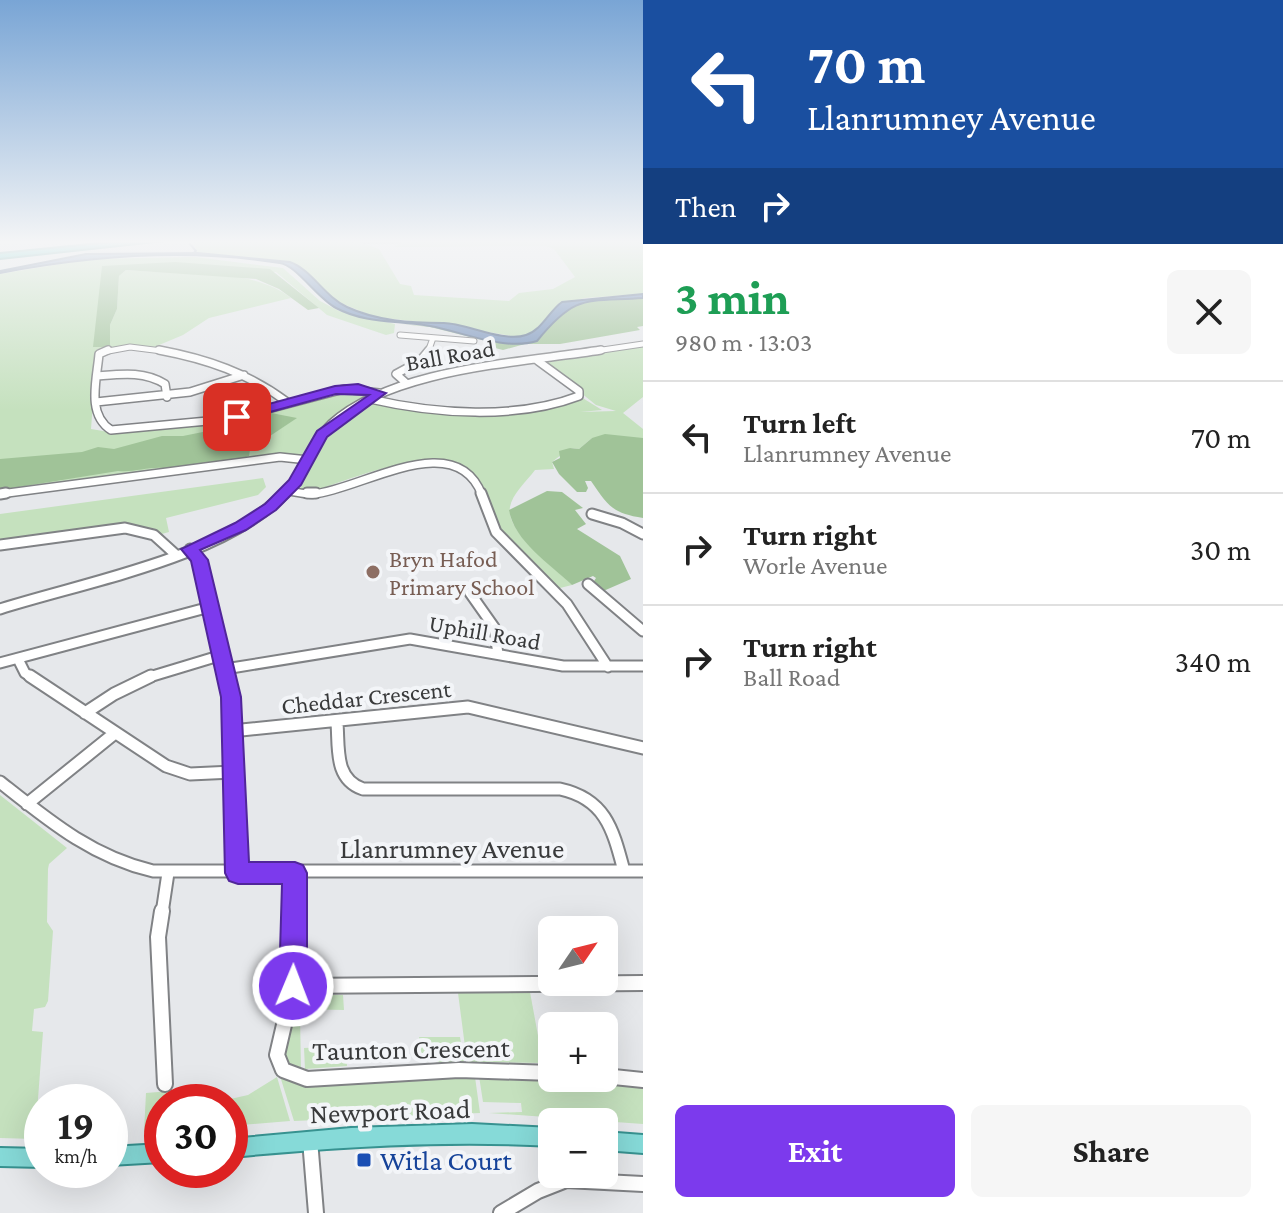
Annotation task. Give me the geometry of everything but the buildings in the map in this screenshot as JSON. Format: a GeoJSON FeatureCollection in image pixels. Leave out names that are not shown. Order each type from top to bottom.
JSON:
{"type":"FeatureCollection","features":[{"type":"Feature","properties":{"kind":"main road","name":"Newport Road"},"geometry":{"type":"LineString","coordinates":[[248,1146],[310,1140],[538,1137]]}},
{"type":"Feature","properties":{"kind":"main road"},"geometry":{"type":"LineString","coordinates":[[618,1142],[643,1144]]}},
{"type":"Feature","properties":{"kind":"main road"},"geometry":{"type":"LineString","coordinates":[[0,1157],[24,1158]]}},
{"type":"Feature","properties":{"kind":"street"},"geometry":{"type":"LineString","coordinates":[[400,335],[474,341]]}},
{"type":"Feature","properties":{"kind":"street"},"geometry":{"type":"LineString","coordinates":[[405,382],[396,374],[423,359],[431,349],[433,338]]}},
{"type":"Feature","properties":{"kind":"street","name":"Ball Road"},"geometry":{"type":"LineString","coordinates":[[0,609],[190,549],[251,520],[289,491],[329,427],[379,393],[405,382],[643,344]]}},
{"type":"Feature","properties":{"kind":"street"},"geometry":{"type":"LineString","coordinates":[[287,402],[244,375],[161,349],[99,353],[96,417],[108,430],[229,419],[344,389],[379,393]]}},
{"type":"Feature","properties":{"kind":"street"},"geometry":{"type":"LineString","coordinates":[[370,399],[399,405],[491,410],[579,396],[579,391],[538,361]]}},
{"type":"Feature","properties":{"kind":"street"},"geometry":{"type":"LineString","coordinates":[[98,376],[129,373],[151,376],[165,384],[167,397]]}},
{"type":"Feature","properties":{"kind":"street"},"geometry":{"type":"LineString","coordinates":[[96,402],[203,392],[244,375]]}},
{"type":"Feature","properties":{"kind":"street"},"geometry":{"type":"LineString","coordinates":[[0,494],[280,457],[308,460]]}},
{"type":"Feature","properties":{"kind":"street"},"geometry":{"type":"LineString","coordinates":[[289,491],[313,494],[421,462],[446,464],[465,471],[477,482],[496,532],[567,604],[608,667]]}},
{"type":"Feature","properties":{"kind":"street"},"geometry":{"type":"LineString","coordinates":[[592,514],[622,523],[643,534]]}},
{"type":"Feature","properties":{"kind":"street"},"geometry":{"type":"LineString","coordinates":[[0,545],[131,528],[158,538],[175,554]]}},
{"type":"Feature","properties":{"kind":"street"},"geometry":{"type":"LineString","coordinates":[[190,549],[200,560],[231,697],[238,873]]}},
{"type":"Feature","properties":{"kind":"street"},"geometry":{"type":"LineString","coordinates":[[588,584],[643,631]]}},
{"type":"Feature","properties":{"kind":"street"},"geometry":{"type":"LineString","coordinates":[[470,593],[494,627],[498,654]]}},
{"type":"Feature","properties":{"kind":"street"},"geometry":{"type":"LineString","coordinates":[[0,663],[210,607]]}},
{"type":"Feature","properties":{"kind":"street","name":"Uphill Road"},"geometry":{"type":"LineString","coordinates":[[225,669],[402,639],[433,641],[576,668],[643,666]]}},
{"type":"Feature","properties":{"kind":"street"},"geometry":{"type":"LineString","coordinates":[[85,713],[116,694],[193,661],[222,655]]}},
{"type":"Feature","properties":{"kind":"street"},"geometry":{"type":"LineString","coordinates":[[18,659],[25,673],[175,771],[190,774],[233,772]]}},
{"type":"Feature","properties":{"kind":"street","name":"Cheddar Crescent"},"geometry":{"type":"LineString","coordinates":[[232,731],[337,723],[468,707],[643,748]]}},
{"type":"Feature","properties":{"kind":"street"},"geometry":{"type":"LineString","coordinates":[[337,723],[342,774],[351,786],[363,789],[560,789],[578,793],[605,814],[624,871]]}},
{"type":"Feature","properties":{"kind":"street"},"geometry":{"type":"LineString","coordinates":[[27,804],[115,733]]}},
{"type":"Feature","properties":{"kind":"street","name":"Llanrumney Avenue"},"geometry":{"type":"LineString","coordinates":[[0,782],[92,852],[128,866],[168,873],[643,871]]}},
{"type":"Feature","properties":{"kind":"street"},"geometry":{"type":"LineString","coordinates":[[165,1084],[158,937],[168,873]]}},
{"type":"Feature","properties":{"kind":"street","name":"Taunton Crescent"},"geometry":{"type":"LineString","coordinates":[[295,873],[293,986],[277,1055],[283,1070],[307,1079],[444,1070],[538,1073]]}},
{"type":"Feature","properties":{"kind":"street"},"geometry":{"type":"LineString","coordinates":[[293,986],[643,983]]}},
{"type":"Feature","properties":{"kind":"street"},"geometry":{"type":"LineString","coordinates":[[618,1077],[643,1080]]}},
{"type":"Feature","properties":{"kind":"street"},"geometry":{"type":"LineString","coordinates":[[310,1140],[316,1213]]}},
{"type":"Feature","properties":{"kind":"street"},"geometry":{"type":"LineString","coordinates":[[501,1213],[538,1191],[566,1180],[643,1184]]}},
{"type":"Feature","properties":{"kind":"green space"},"geometry":{"type":"Polygon","coordinates":[[[0,297],[105,297],[110,346],[110,325],[117,309],[118,297],[291,298],[209,318],[183,335],[152,348],[97,349],[91,429],[109,432],[222,421],[325,393],[367,391],[371,396],[330,423],[306,456],[0,493],[0,297]]]}},
{"type":"Feature","properties":{"kind":"green space"},"geometry":{"type":"Polygon","coordinates":[[[99,297],[118,297],[117,309],[110,325],[110,347],[93,347],[99,297]]]}},
{"type":"Feature","properties":{"kind":"green space"},"geometry":{"type":"Polygon","coordinates":[[[290,297],[305,297],[319,308],[308,310],[290,297]]]}},
{"type":"Feature","properties":{"kind":"green space"},"geometry":{"type":"Polygon","coordinates":[[[305,297],[315,297],[339,311],[395,324],[394,333],[386,335],[327,315],[305,297]]]}},
{"type":"Feature","properties":{"kind":"green space"},"geometry":{"type":"Polygon","coordinates":[[[331,297],[439,297],[509,301],[514,297],[605,297],[558,305],[531,334],[517,337],[375,317],[331,297]]]}},
{"type":"Feature","properties":{"kind":"green space"},"geometry":{"type":"Polygon","coordinates":[[[643,298],[643,326],[637,327],[640,330],[560,344],[525,344],[503,350],[495,348],[494,343],[430,327],[401,324],[428,326],[517,344],[548,328],[574,304],[588,300],[643,298]]]}},
{"type":"Feature","properties":{"kind":"green space"},"geometry":{"type":"Polygon","coordinates":[[[643,346],[643,397],[623,413],[643,429],[643,438],[592,438],[579,449],[570,448],[552,462],[554,469],[535,470],[511,502],[511,517],[523,538],[572,585],[556,589],[517,551],[492,520],[475,477],[455,463],[437,460],[415,462],[369,472],[311,492],[299,490],[326,436],[369,405],[377,403],[454,411],[522,409],[540,413],[532,411],[581,397],[602,410],[580,412],[616,411],[596,405],[544,363],[643,346]]]}},
{"type":"Feature","properties":{"kind":"green space"},"geometry":{"type":"Polygon","coordinates":[[[266,412],[297,418],[267,438],[251,444],[249,456],[240,459],[169,469],[118,471],[0,490],[0,459],[82,452],[98,447],[114,449],[162,436],[183,436],[237,425],[266,412]]]}},
{"type":"Feature","properties":{"kind":"green space"},"geometry":{"type":"Polygon","coordinates":[[[605,434],[643,438],[643,518],[624,514],[612,507],[591,481],[585,481],[586,492],[577,492],[552,462],[560,458],[559,451],[579,449],[592,438],[605,434]]]}},
{"type":"Feature","properties":{"kind":"green space"},"geometry":{"type":"Polygon","coordinates":[[[263,478],[266,487],[258,495],[166,518],[169,532],[158,535],[145,530],[0,544],[0,514],[263,478]]]}},
{"type":"Feature","properties":{"kind":"green space"},"geometry":{"type":"Polygon","coordinates":[[[547,491],[562,492],[583,508],[575,510],[586,524],[577,529],[620,556],[631,579],[601,592],[592,584],[596,578],[593,576],[572,585],[525,542],[509,510],[547,491]]]}},
{"type":"Feature","properties":{"kind":"green space"},"geometry":{"type":"Polygon","coordinates":[[[0,795],[67,848],[49,864],[48,869],[47,922],[53,931],[48,1001],[45,1007],[34,1009],[32,1031],[43,1032],[39,1084],[24,1084],[24,1139],[0,1138],[0,795]]]}},
{"type":"Feature","properties":{"kind":"green space"},"geometry":{"type":"Polygon","coordinates":[[[530,992],[538,1036],[538,1063],[467,1062],[458,993],[530,992]]]}},
{"type":"Feature","properties":{"kind":"green space"},"geometry":{"type":"Polygon","coordinates":[[[311,995],[343,995],[344,1010],[296,1009],[300,1001],[311,995]]]}},
{"type":"Feature","properties":{"kind":"green space"},"geometry":{"type":"Polygon","coordinates":[[[296,1013],[300,1014],[301,1069],[291,1066],[284,1055],[296,1013]]]}},
{"type":"Feature","properties":{"kind":"green space"},"geometry":{"type":"Polygon","coordinates":[[[419,1037],[460,1037],[464,1062],[421,1062],[419,1037]]]}},
{"type":"Feature","properties":{"kind":"green space"},"geometry":{"type":"Polygon","coordinates":[[[346,1046],[347,1066],[305,1069],[304,1048],[346,1046]]]}},
{"type":"Feature","properties":{"kind":"green space"},"geometry":{"type":"Polygon","coordinates":[[[280,1076],[304,1085],[475,1077],[480,1113],[294,1121],[280,1076]]]}},
{"type":"Feature","properties":{"kind":"green space"},"geometry":{"type":"Polygon","coordinates":[[[479,1076],[538,1079],[538,1092],[618,1092],[618,1084],[643,1085],[643,1124],[618,1122],[618,1108],[538,1108],[538,1116],[489,1113],[522,1112],[521,1103],[483,1102],[479,1076]]]}},
{"type":"Feature","properties":{"kind":"green space"},"geometry":{"type":"Polygon","coordinates":[[[277,1077],[290,1121],[248,1124],[248,1095],[277,1077]]]}},
{"type":"Feature","properties":{"kind":"water"},"geometry":{"type":"Polygon","coordinates":[[[321,297],[332,297],[358,312],[394,320],[451,324],[517,337],[532,333],[562,302],[643,297],[583,303],[562,315],[537,341],[511,344],[430,326],[370,319],[329,304],[321,297]]]}},
{"type":"Feature","properties":{"kind":"place","name":"Bryn Hafod Primary School"},"geometry":{"type":"Point","coordinates":[373,572]}},
{"type":"Feature","properties":{"kind":"place","name":"Witla Court"},"geometry":{"type":"Point","coordinates":[364,1160]}},
{"type":"Feature","properties":{"kind":"route"},"geometry":{"type":"LineString","coordinates":[[237,417],[335,390],[358,388],[379,393],[322,434],[289,491],[271,507],[240,526],[190,549],[200,560],[231,697],[238,873],[295,873],[293,986]]}}]}
